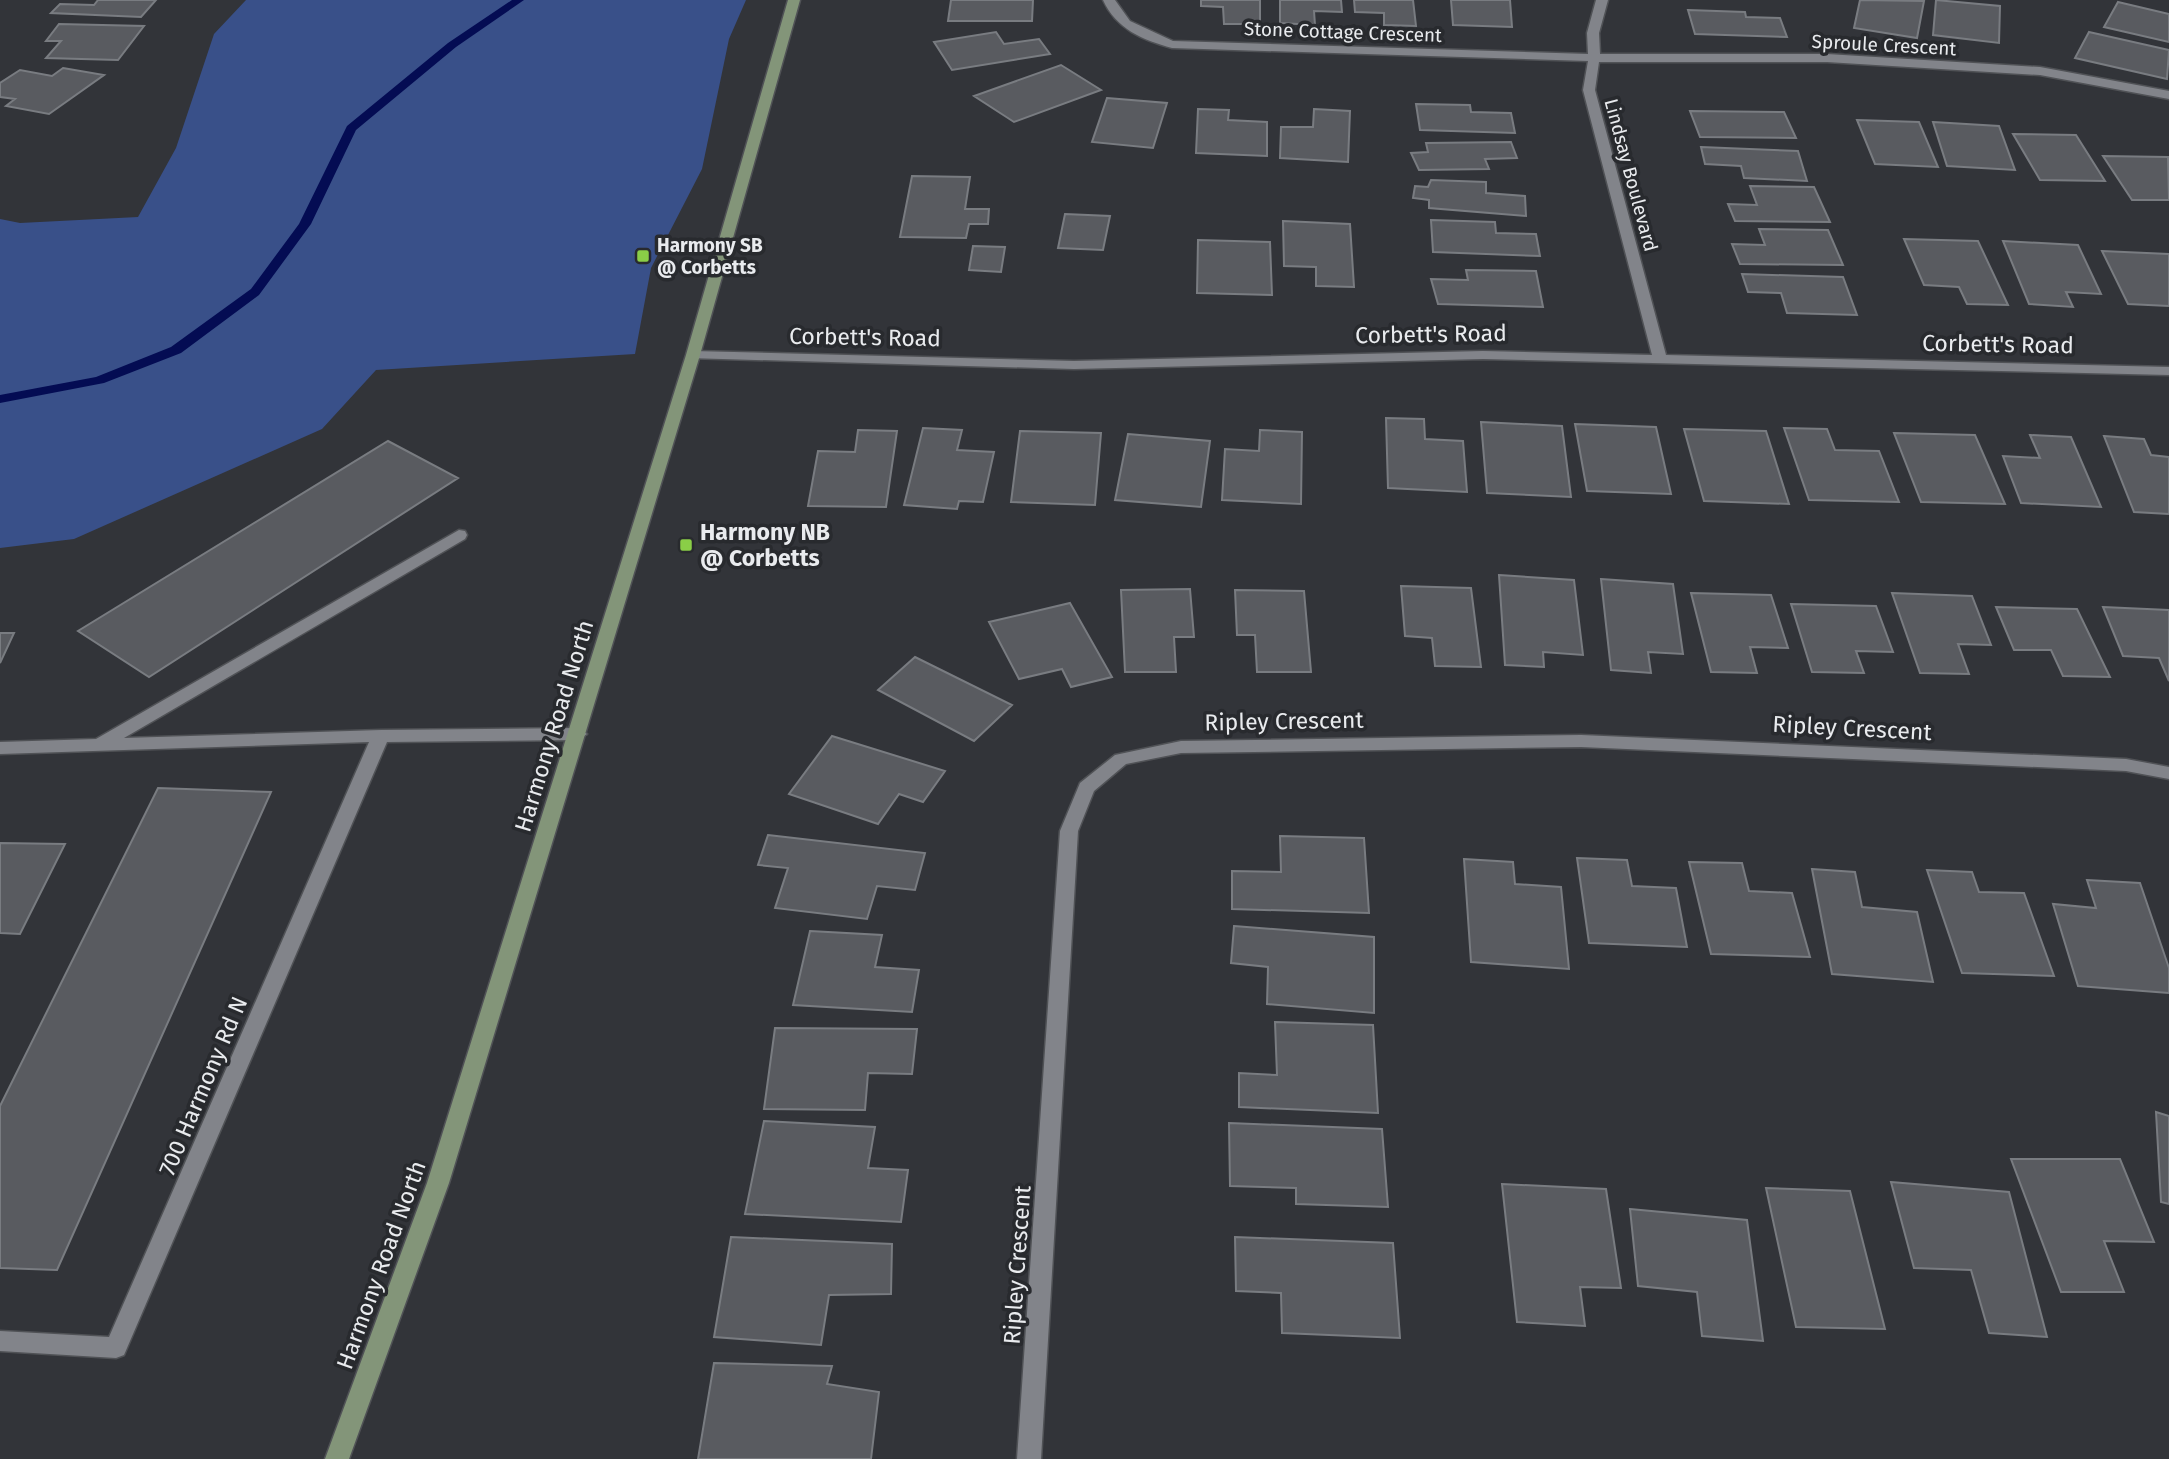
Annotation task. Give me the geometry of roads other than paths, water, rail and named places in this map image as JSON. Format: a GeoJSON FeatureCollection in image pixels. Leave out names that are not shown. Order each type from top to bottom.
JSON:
{"type":"FeatureCollection","features":[{"type":"Feature","properties":{"kind":"main road","name":"Harmony Road North"},"geometry":{"type":"LineString","coordinates":[[337,1459],[438,1183],[693,355],[794,0]]}},
{"type":"Feature","properties":{"kind":"street","name":"Stone Cottage Crescent"},"geometry":{"type":"LineString","coordinates":[[1109,0],[1113,12],[1136,32],[1172,44],[1594,58]]}},
{"type":"Feature","properties":{"kind":"street","name":"Lindsay Boulevard"},"geometry":{"type":"LineString","coordinates":[[1602,0],[1593,33],[1594,58],[1589,90],[1660,358]]}},
{"type":"Feature","properties":{"kind":"street","name":"Sproule Crescent"},"geometry":{"type":"LineString","coordinates":[[1594,58],[1827,58],[2040,71],[2169,95]]}},
{"type":"Feature","properties":{"kind":"street","name":"Corbett's Road"},"geometry":{"type":"LineString","coordinates":[[693,355],[1074,365],[1483,355],[2169,371]]}},
{"type":"Feature","properties":{"kind":"street"},"geometry":{"type":"LineString","coordinates":[[99,745],[459,534]]}},
{"type":"Feature","properties":{"kind":"street"},"geometry":{"type":"LineString","coordinates":[[0,748],[382,736],[578,734]]}},
{"type":"Feature","properties":{"kind":"street","name":"700 Harmony Rd N"},"geometry":{"type":"LineString","coordinates":[[0,1341],[116,1348],[382,736]]}},
{"type":"Feature","properties":{"kind":"street","name":"Ripley Crescent"},"geometry":{"type":"LineString","coordinates":[[1030,1459],[1069,831],[1086,788],[1121,759],[1181,747],[1581,741],[2126,765],[2169,773]]}},
{"type":"Feature","properties":{"kind":"waterway"},"geometry":{"type":"LineString","coordinates":[[0,399],[99,380],[176,350],[255,292],[305,224],[351,128],[452,45],[519,0]]}},
{"type":"Feature","properties":{"kind":"place","name":"Harmony SB @ Corbetts"},"geometry":{"type":"Point","coordinates":[643,256]}},
{"type":"Feature","properties":{"kind":"place","name":"Harmony NB @ Corbetts"},"geometry":{"type":"Point","coordinates":[686,545]}}]}
